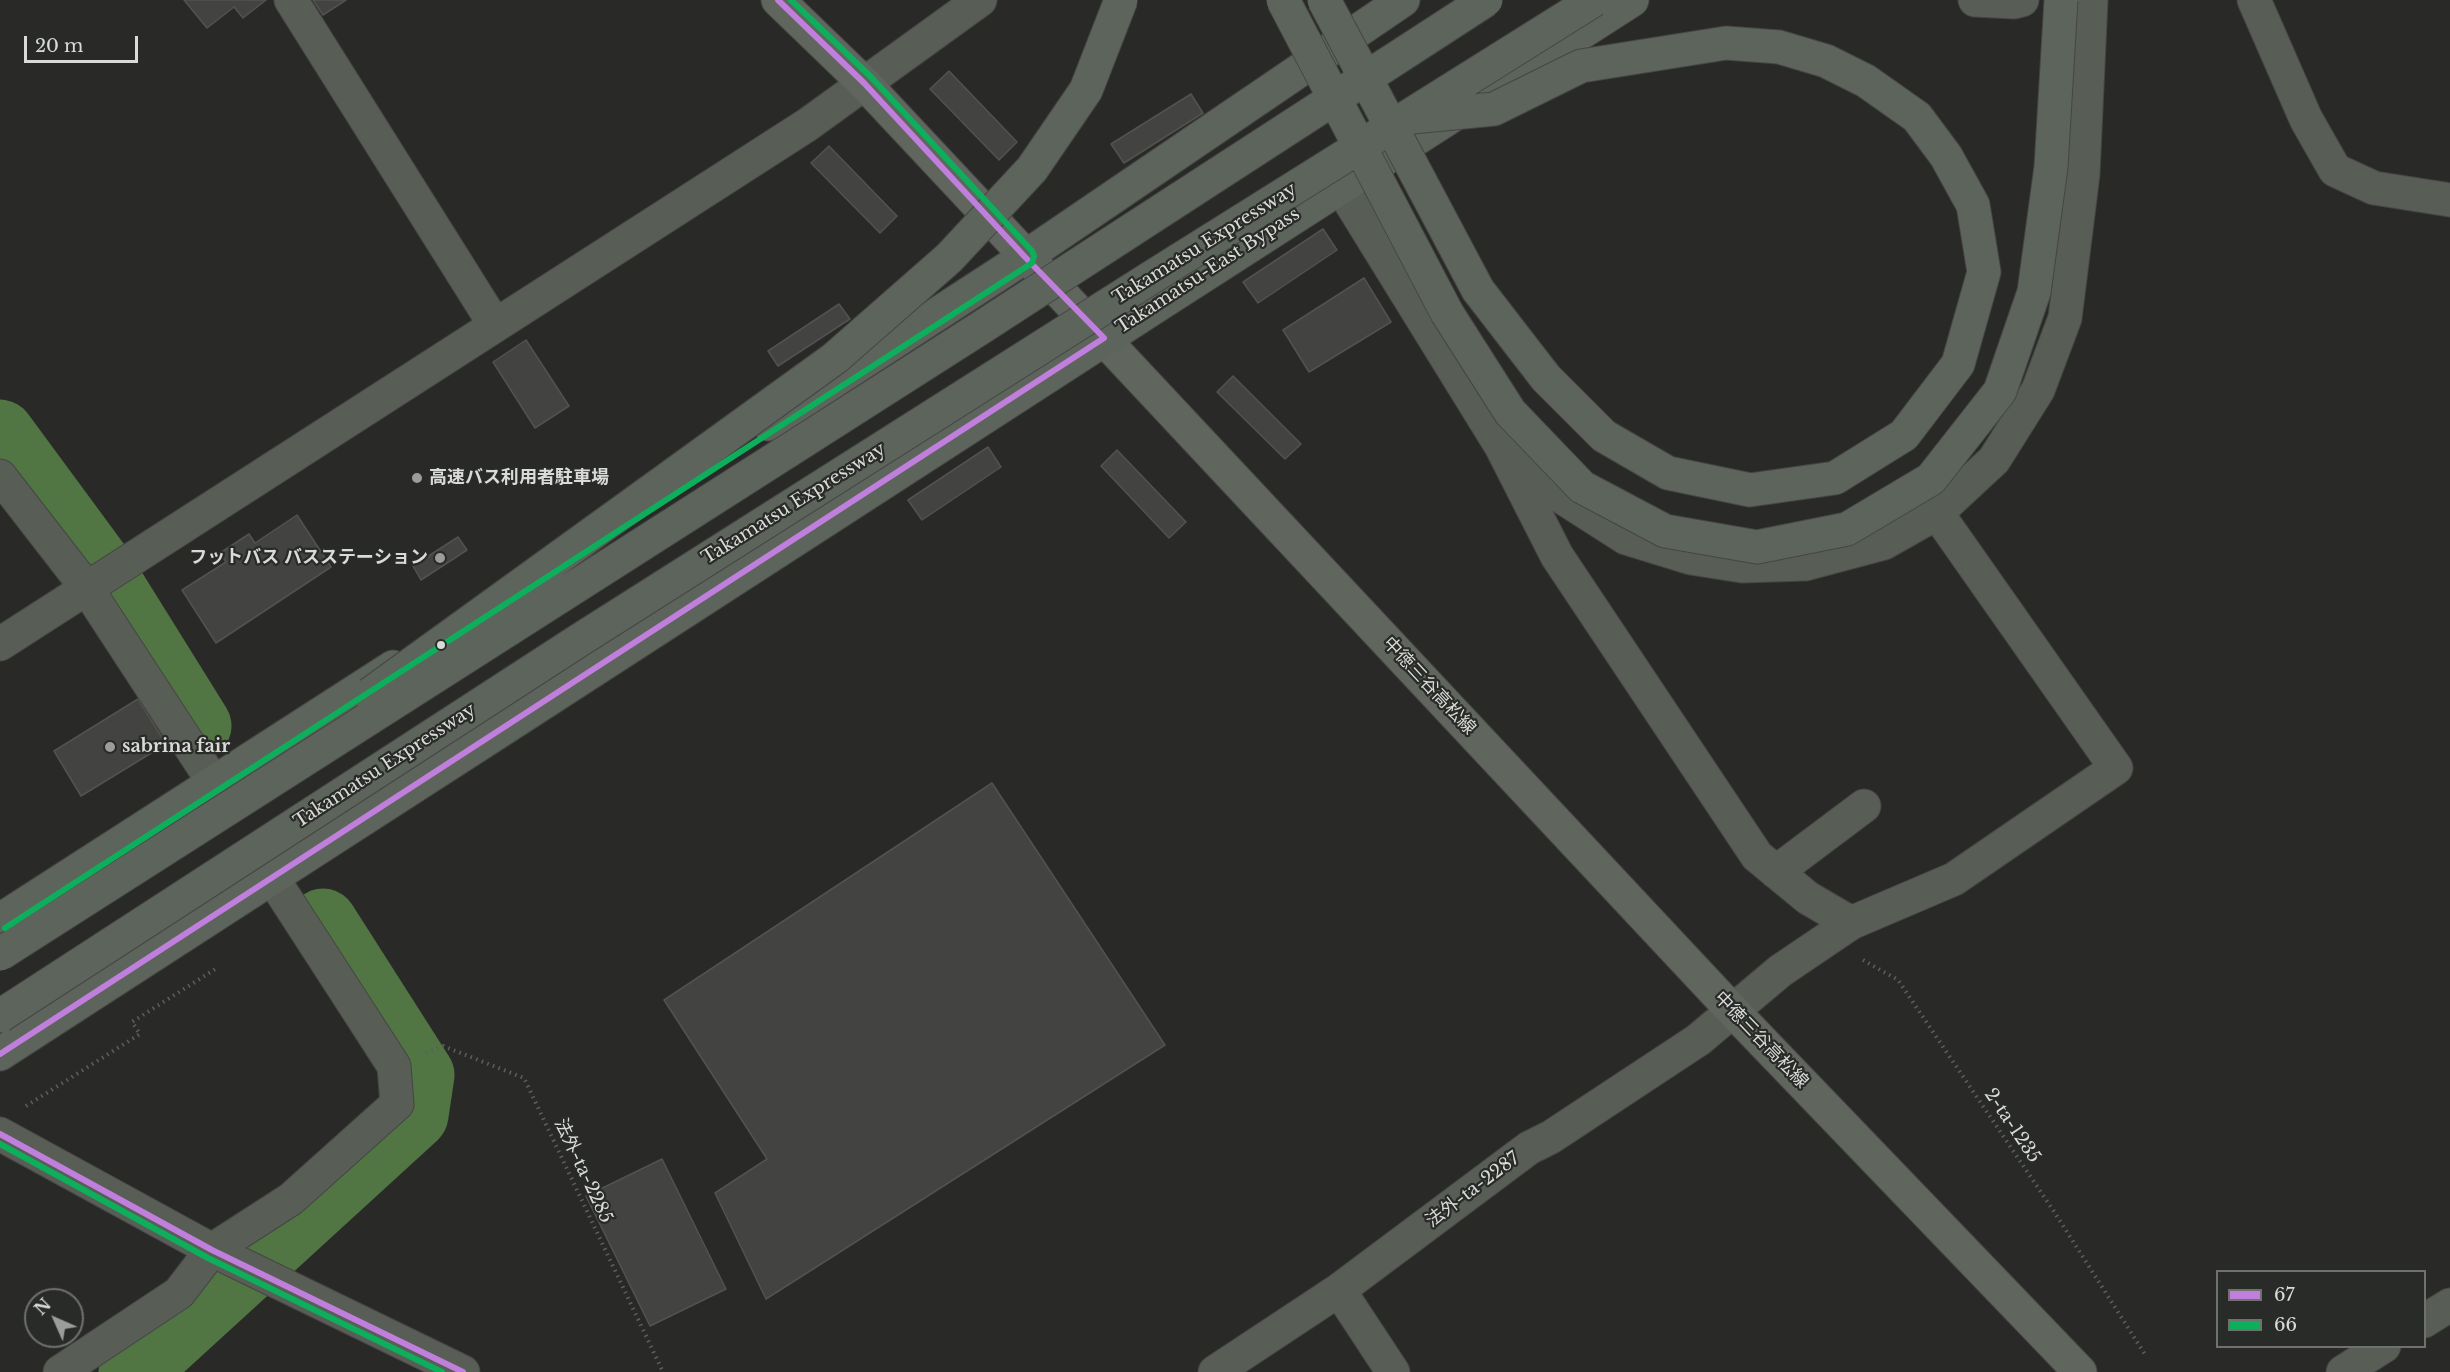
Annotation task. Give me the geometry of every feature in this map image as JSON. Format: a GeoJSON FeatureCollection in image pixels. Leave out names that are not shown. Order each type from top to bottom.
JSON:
{"type":"FeatureCollection","features":[{"type":"Feature","properties":{"kind":"highway"},"geometry":{"type":"LineString","coordinates":[[81,902],[835,358],[949,258],[1032,169],[1086,90],[1121,0]]}},
{"type":"Feature","properties":{"kind":"highway"},"geometry":{"type":"LineString","coordinates":[[1283,0],[1447,313],[1510,412],[1582,487],[1665,531],[1757,547],[1847,529],[1931,479],[2000,391],[2034,292],[2051,166],[2061,0]]}},
{"type":"Feature","properties":{"kind":"highway"},"geometry":{"type":"LineString","coordinates":[[1324,0],[1478,290],[1546,378],[1604,436],[1668,473],[1750,490],[1834,478],[1904,435],[1958,364],[1984,272],[1973,205],[1946,156],[1917,117],[1866,81],[1826,61],[1779,47],[1726,43],[1581,66],[1494,109],[1408,117]]}},
{"type":"Feature","properties":{"kind":"highway"},"geometry":{"type":"LineString","coordinates":[[0,920],[1025,258],[1403,0]]}},
{"type":"Feature","properties":{"kind":"highway"},"geometry":{"type":"LineString","coordinates":[[0,954],[982,327],[1486,0]]}},
{"type":"Feature","properties":{"kind":"highway","name":"Takamatsu Expressway"},"geometry":{"type":"LineString","coordinates":[[0,1016],[588,635],[1131,289],[1594,0]]}},
{"type":"Feature","properties":{"kind":"highway","name":"Takamatsu-East Bypass"},"geometry":{"type":"LineString","coordinates":[[0,1054],[270,876],[488,738],[1104,338],[1632,0]]}},
{"type":"Feature","properties":{"kind":"main road","name":"中徳三谷高松線"},"geometry":{"type":"LineString","coordinates":[[778,0],[864,84],[1732,1010],[2080,1372]]}},
{"type":"Feature","properties":{"kind":"street"},"geometry":{"type":"LineString","coordinates":[[291,0],[495,325]]}},
{"type":"Feature","properties":{"kind":"street"},"geometry":{"type":"LineString","coordinates":[[0,644],[807,125],[980,0]]}},
{"type":"Feature","properties":{"kind":"street"},"geometry":{"type":"LineString","coordinates":[[1975,0],[2014,2],[2022,0]]}},
{"type":"Feature","properties":{"kind":"street"},"geometry":{"type":"LineString","coordinates":[[1501,446],[1551,490],[1626,538],[1691,558],[1742,566],[1805,564],[1884,543],[1937,513],[1994,460],[2038,390],[2066,318],[2083,174],[2091,0]]}},
{"type":"Feature","properties":{"kind":"street"},"geometry":{"type":"LineString","coordinates":[[2254,0],[2306,119],[2336,170],[2374,188],[2450,200]]}},
{"type":"Feature","properties":{"kind":"street"},"geometry":{"type":"LineString","coordinates":[[1341,186],[1501,446],[1557,556],[1757,855],[1808,898],[1839,931]]}},
{"type":"Feature","properties":{"kind":"street"},"geometry":{"type":"LineString","coordinates":[[0,476],[97,581],[214,783]]}},
{"type":"Feature","properties":{"kind":"street","name":"法外-ta-2287"},"geometry":{"type":"LineString","coordinates":[[1215,1372],[1339,1290],[1529,1148],[1551,1137],[1698,1040],[1780,971],[1839,931],[1954,879],[2116,768],[1937,513]]}},
{"type":"Feature","properties":{"kind":"street"},"geometry":{"type":"LineString","coordinates":[[1776,872],[1864,806]]}},
{"type":"Feature","properties":{"kind":"street"},"geometry":{"type":"LineString","coordinates":[[60,1372],[179,1293],[219,1253],[291,1199],[397,1104],[394,1066],[270,876]]}},
{"type":"Feature","properties":{"kind":"street"},"geometry":{"type":"LineString","coordinates":[[9,1122],[219,1253],[463,1372]]}},
{"type":"Feature","properties":{"kind":"street"},"geometry":{"type":"LineString","coordinates":[[1339,1290],[1393,1372]]}},
{"type":"Feature","properties":{"kind":"street"},"geometry":{"type":"LineString","coordinates":[[2426,1320],[2450,1305]]}},
{"type":"Feature","properties":{"kind":"street"},"geometry":{"type":"LineString","coordinates":[[2343,1372],[2382,1348]]}},
{"type":"Feature","properties":{"kind":"path","name":"2-ta-1235"},"geometry":{"type":"LineString","coordinates":[[1839,931],[1898,980],[2053,1210],[2146,1356]]}},
{"type":"Feature","properties":{"kind":"path"},"geometry":{"type":"LineString","coordinates":[[9,1122],[140,1034],[132,1022],[217,968]]}},
{"type":"Feature","properties":{"kind":"path","name":"法外-ta-2285"},"geometry":{"type":"LineString","coordinates":[[424,1054],[443,1046],[524,1078],[663,1372]]}},
{"type":"Feature","properties":{"kind":"building"},"geometry":{"type":"Polygon","coordinates":[[[184,0],[266,0],[243,18],[234,7],[207,28],[184,0]]]}},
{"type":"Feature","properties":{"kind":"building"},"geometry":{"type":"Polygon","coordinates":[[[313,0],[346,0],[323,15],[313,0]]]}},
{"type":"Feature","properties":{"kind":"building"},"geometry":{"type":"Polygon","coordinates":[[[949,71],[1017,142],[999,160],[930,89],[949,71]]]}},
{"type":"Feature","properties":{"kind":"building"},"geometry":{"type":"Polygon","coordinates":[[[1191,94],[1203,113],[1124,163],[1111,144],[1191,94]]]}},
{"type":"Feature","properties":{"kind":"building"},"geometry":{"type":"Polygon","coordinates":[[[829,146],[897,216],[880,233],[811,163],[829,146]]]}},
{"type":"Feature","properties":{"kind":"building"},"geometry":{"type":"Polygon","coordinates":[[[1323,229],[1337,250],[1258,303],[1243,282],[1323,229]]]}},
{"type":"Feature","properties":{"kind":"building"},"geometry":{"type":"Polygon","coordinates":[[[1364,278],[1391,322],[1309,372],[1283,330],[1364,278]]]}},
{"type":"Feature","properties":{"kind":"building"},"geometry":{"type":"Polygon","coordinates":[[[839,304],[850,319],[778,366],[768,351],[839,304]]]}},
{"type":"Feature","properties":{"kind":"building"},"geometry":{"type":"Polygon","coordinates":[[[526,340],[569,406],[535,428],[493,362],[526,340]]]}},
{"type":"Feature","properties":{"kind":"building"},"geometry":{"type":"Polygon","coordinates":[[[1233,376],[1301,444],[1285,459],[1217,392],[1233,376]]]}},
{"type":"Feature","properties":{"kind":"building"},"geometry":{"type":"Polygon","coordinates":[[[988,447],[1001,467],[922,520],[908,500],[988,447]]]}},
{"type":"Feature","properties":{"kind":"building"},"geometry":{"type":"Polygon","coordinates":[[[1117,450],[1186,522],[1169,538],[1101,466],[1117,450]]]}},
{"type":"Feature","properties":{"kind":"building"},"geometry":{"type":"Polygon","coordinates":[[[297,515],[331,567],[216,643],[182,590],[226,562],[220,553],[249,534],[255,543],[297,515]]]}},
{"type":"Feature","properties":{"kind":"building","name":"フットバス バスステーション"},"geometry":{"type":"Polygon","coordinates":[[[458,537],[467,550],[421,580],[413,566],[458,537]]]}},
{"type":"Feature","properties":{"kind":"building","name":"sabrina fair"},"geometry":{"type":"Polygon","coordinates":[[[138,699],[166,744],[81,796],[54,751],[138,699]]]}},
{"type":"Feature","properties":{"kind":"building"},"geometry":{"type":"Polygon","coordinates":[[[992,783],[1165,1045],[766,1299],[715,1193],[767,1159],[664,1000],[992,783]]]}},
{"type":"Feature","properties":{"kind":"building"},"geometry":{"type":"Polygon","coordinates":[[[662,1159],[726,1289],[650,1326],[586,1196],[662,1159]]]}},
{"type":"Feature","properties":{"kind":"waterway"},"geometry":{"type":"LineString","coordinates":[[0,434],[98,567],[197,726]]}},
{"type":"Feature","properties":{"kind":"waterway"},"geometry":{"type":"LineString","coordinates":[[133,1372],[414,1115],[420,1075],[323,923]]}},
{"type":"Feature","properties":{"kind":"transit line","name":"67"},"geometry":{"type":"LineString","coordinates":[[0,1054],[1104,338],[1025,257],[864,83],[778,0]]}},
{"type":"Feature","properties":{"kind":"transit line","name":"66"},"geometry":{"type":"LineString","coordinates":[[5,928],[1032,263],[1034,256],[1032,251],[871,77],[791,0]]}},
{"type":"Feature","properties":{"kind":"transit line","name":"67"},"geometry":{"type":"LineString","coordinates":[[0,1134],[212,1250],[463,1372]]}},
{"type":"Feature","properties":{"kind":"transit line","name":"66"},"geometry":{"type":"LineString","coordinates":[[0,1144],[208,1258],[442,1372]]}},
{"type":"Feature","properties":{"kind":"place","name":"高速バス利用者駐車場"},"geometry":{"type":"Point","coordinates":[417,478]}},
{"type":"Feature","properties":{"kind":"place","name":"フットバス バスステーション"},"geometry":{"type":"Point","coordinates":[440,558]}},
{"type":"Feature","properties":{"kind":"place","name":"sabrina fair"},"geometry":{"type":"Point","coordinates":[110,747]}}]}
